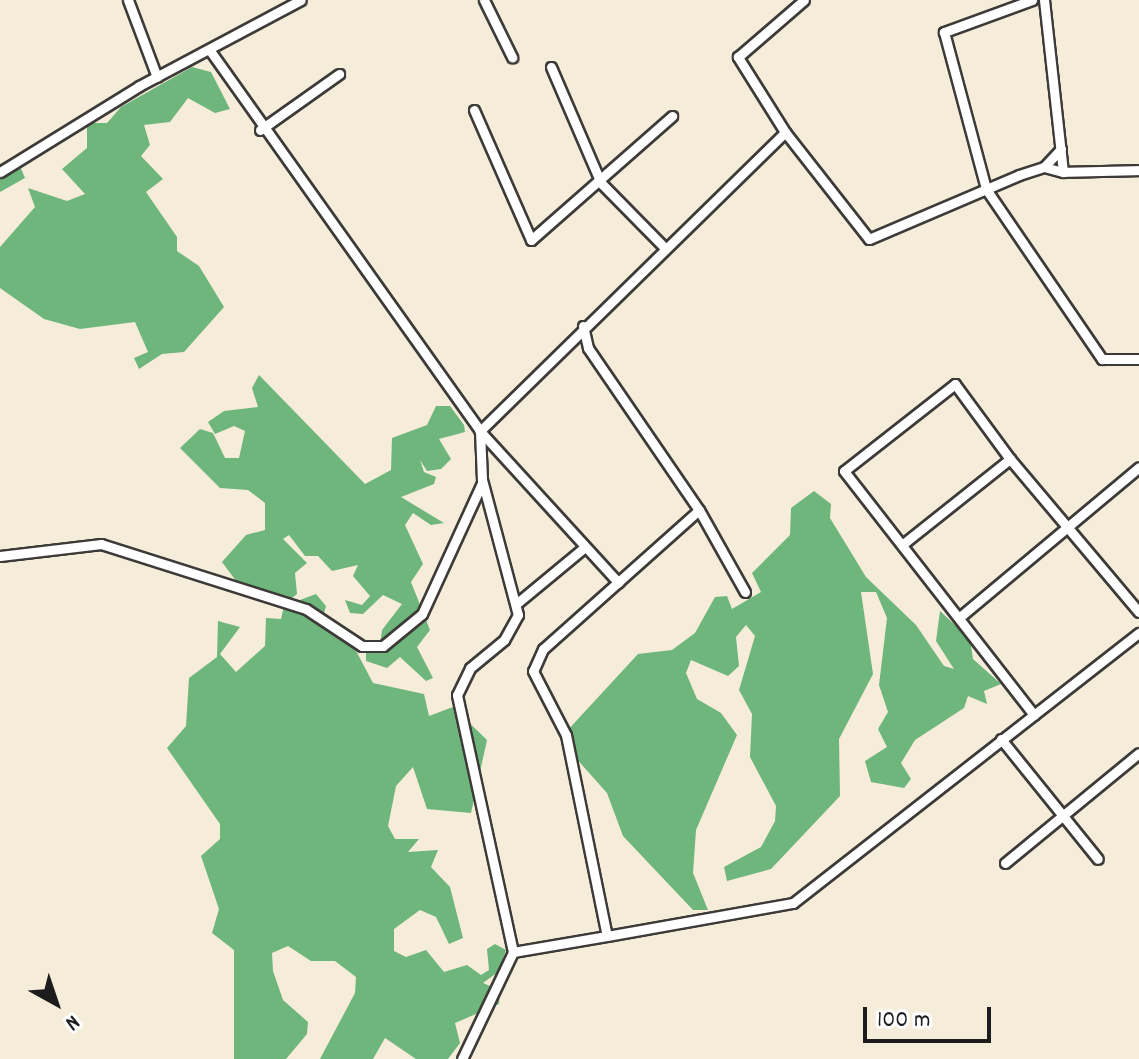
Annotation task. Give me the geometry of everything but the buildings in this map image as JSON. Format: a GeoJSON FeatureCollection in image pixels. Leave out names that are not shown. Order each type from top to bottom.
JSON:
{"type":"FeatureCollection","features":[{"type":"Feature","properties":{"kind":"street"},"geometry":{"type":"LineString","coordinates":[[128,0],[157,77]]}},
{"type":"Feature","properties":{"kind":"street"},"geometry":{"type":"LineString","coordinates":[[0,172],[157,77],[211,52],[301,0]]}},
{"type":"Feature","properties":{"kind":"street"},"geometry":{"type":"LineString","coordinates":[[484,0],[512,57]]}},
{"type":"Feature","properties":{"kind":"street"},"geometry":{"type":"LineString","coordinates":[[804,0],[738,57],[785,132],[869,239],[1044,167],[1061,149]]}},
{"type":"Feature","properties":{"kind":"street"},"geometry":{"type":"LineString","coordinates":[[1032,0],[944,32],[986,189],[1102,359],[1139,359]]}},
{"type":"Feature","properties":{"kind":"street"},"geometry":{"type":"LineString","coordinates":[[1044,0],[1063,172]]}},
{"type":"Feature","properties":{"kind":"street"},"geometry":{"type":"LineString","coordinates":[[211,52],[260,130],[383,287],[480,431],[618,582]]}},
{"type":"Feature","properties":{"kind":"street"},"geometry":{"type":"LineString","coordinates":[[551,67],[601,183],[664,247]]}},
{"type":"Feature","properties":{"kind":"street"},"geometry":{"type":"LineString","coordinates":[[260,130],[339,74]]}},
{"type":"Feature","properties":{"kind":"street"},"geometry":{"type":"LineString","coordinates":[[474,110],[526,238],[538,239],[672,116]]}},
{"type":"Feature","properties":{"kind":"street"},"geometry":{"type":"LineString","coordinates":[[0,556],[101,544],[306,609],[362,646],[383,646],[422,614],[480,499],[480,431],[583,326],[785,132]]}},
{"type":"Feature","properties":{"kind":"street"},"geometry":{"type":"LineString","coordinates":[[1044,167],[1063,172],[1139,170]]}},
{"type":"Feature","properties":{"kind":"street"},"geometry":{"type":"LineString","coordinates":[[583,326],[588,348],[699,510],[745,592]]}},
{"type":"Feature","properties":{"kind":"street"},"geometry":{"type":"LineString","coordinates":[[1034,715],[961,616],[844,471],[955,384],[1068,532],[1139,612]]}},
{"type":"Feature","properties":{"kind":"street"},"geometry":{"type":"LineString","coordinates":[[903,544],[1010,459]]}},
{"type":"Feature","properties":{"kind":"street"},"geometry":{"type":"LineString","coordinates":[[961,616],[1068,532],[1139,467]]}},
{"type":"Feature","properties":{"kind":"street"},"geometry":{"type":"LineString","coordinates":[[462,1059],[513,952],[457,695],[470,668],[510,632],[516,604],[482,480]]}},
{"type":"Feature","properties":{"kind":"street"},"geometry":{"type":"LineString","coordinates":[[607,936],[566,735],[533,671],[543,649],[699,510]]}},
{"type":"Feature","properties":{"kind":"street"},"geometry":{"type":"LineString","coordinates":[[516,604],[585,547]]}},
{"type":"Feature","properties":{"kind":"street"},"geometry":{"type":"LineString","coordinates":[[513,952],[793,903],[1139,633]]}},
{"type":"Feature","properties":{"kind":"street"},"geometry":{"type":"LineString","coordinates":[[1001,739],[1098,859]]}},
{"type":"Feature","properties":{"kind":"street"},"geometry":{"type":"LineString","coordinates":[[1005,863],[1139,753]]}},
{"type":"Feature","properties":{"kind":"green space"},"geometry":{"type":"Polygon","coordinates":[[[192,67],[211,72],[230,109],[215,113],[188,98],[170,122],[144,125],[150,145],[141,156],[163,179],[146,192],[177,237],[177,251],[199,266],[224,307],[184,352],[162,354],[139,369],[134,358],[148,352],[135,322],[80,329],[44,319],[0,288],[0,247],[35,207],[28,188],[67,201],[85,194],[62,169],[87,148],[87,123],[107,123],[121,107],[192,67]]]}},
{"type":"Feature","properties":{"kind":"green space"},"geometry":{"type":"Polygon","coordinates":[[[17,159],[25,178],[0,192],[0,164],[17,159]]]}},
{"type":"Feature","properties":{"kind":"green space"},"geometry":{"type":"Polygon","coordinates":[[[259,375],[365,484],[391,470],[392,438],[427,425],[436,406],[450,406],[464,425],[465,432],[439,439],[451,459],[441,469],[427,471],[420,460],[424,472],[436,477],[434,484],[401,497],[444,523],[431,525],[413,513],[405,525],[423,564],[411,582],[430,630],[417,647],[433,678],[426,681],[400,657],[387,668],[366,661],[366,653],[379,651],[382,630],[402,604],[383,595],[363,614],[350,613],[345,600],[362,605],[370,596],[353,576],[358,565],[332,571],[318,556],[305,556],[289,535],[283,539],[307,563],[295,573],[297,594],[287,602],[239,585],[222,562],[246,535],[265,530],[265,503],[248,490],[220,488],[180,448],[200,429],[213,433],[225,458],[239,458],[245,431],[234,426],[215,434],[208,422],[224,411],[258,407],[252,388],[259,375]]]}},
{"type":"Feature","properties":{"kind":"green space"},"geometry":{"type":"Polygon","coordinates":[[[814,491],[831,504],[830,518],[866,577],[916,625],[944,666],[954,669],[936,641],[940,611],[970,639],[973,659],[1001,684],[984,691],[987,704],[968,696],[964,708],[915,740],[901,763],[911,779],[904,788],[871,782],[865,761],[887,747],[878,729],[888,712],[879,685],[887,618],[876,592],[861,592],[873,674],[839,739],[840,796],[771,869],[727,881],[724,867],[761,847],[775,821],[776,806],[750,757],[752,714],[739,690],[755,636],[746,625],[736,637],[739,666],[728,676],[691,660],[686,673],[697,699],[721,713],[737,735],[696,830],[693,873],[708,910],[693,910],[623,836],[607,793],[566,747],[566,732],[638,654],[672,650],[695,633],[715,597],[727,596],[732,609],[761,592],[752,573],[790,535],[791,508],[814,491]]]}},
{"type":"Feature","properties":{"kind":"green space"},"geometry":{"type":"Polygon","coordinates":[[[316,594],[326,606],[323,617],[354,647],[373,683],[424,694],[429,716],[453,707],[487,740],[471,813],[427,809],[413,767],[396,786],[388,826],[395,839],[419,839],[408,852],[438,850],[431,867],[450,887],[463,938],[449,944],[436,917],[420,910],[394,929],[394,951],[406,957],[426,950],[444,972],[467,965],[481,975],[489,970],[487,949],[495,944],[506,950],[498,972],[483,983],[500,990],[499,1004],[455,1023],[460,1043],[448,1059],[416,1059],[385,1038],[373,1059],[320,1059],[355,993],[356,977],[335,961],[311,961],[288,946],[272,953],[273,971],[283,1000],[308,1022],[307,1034],[286,1059],[234,1059],[234,950],[212,933],[219,909],[201,856],[220,839],[220,824],[167,748],[186,726],[189,678],[217,657],[218,621],[240,627],[220,654],[236,672],[265,646],[266,618],[281,619],[284,606],[316,594]]]}}]}
